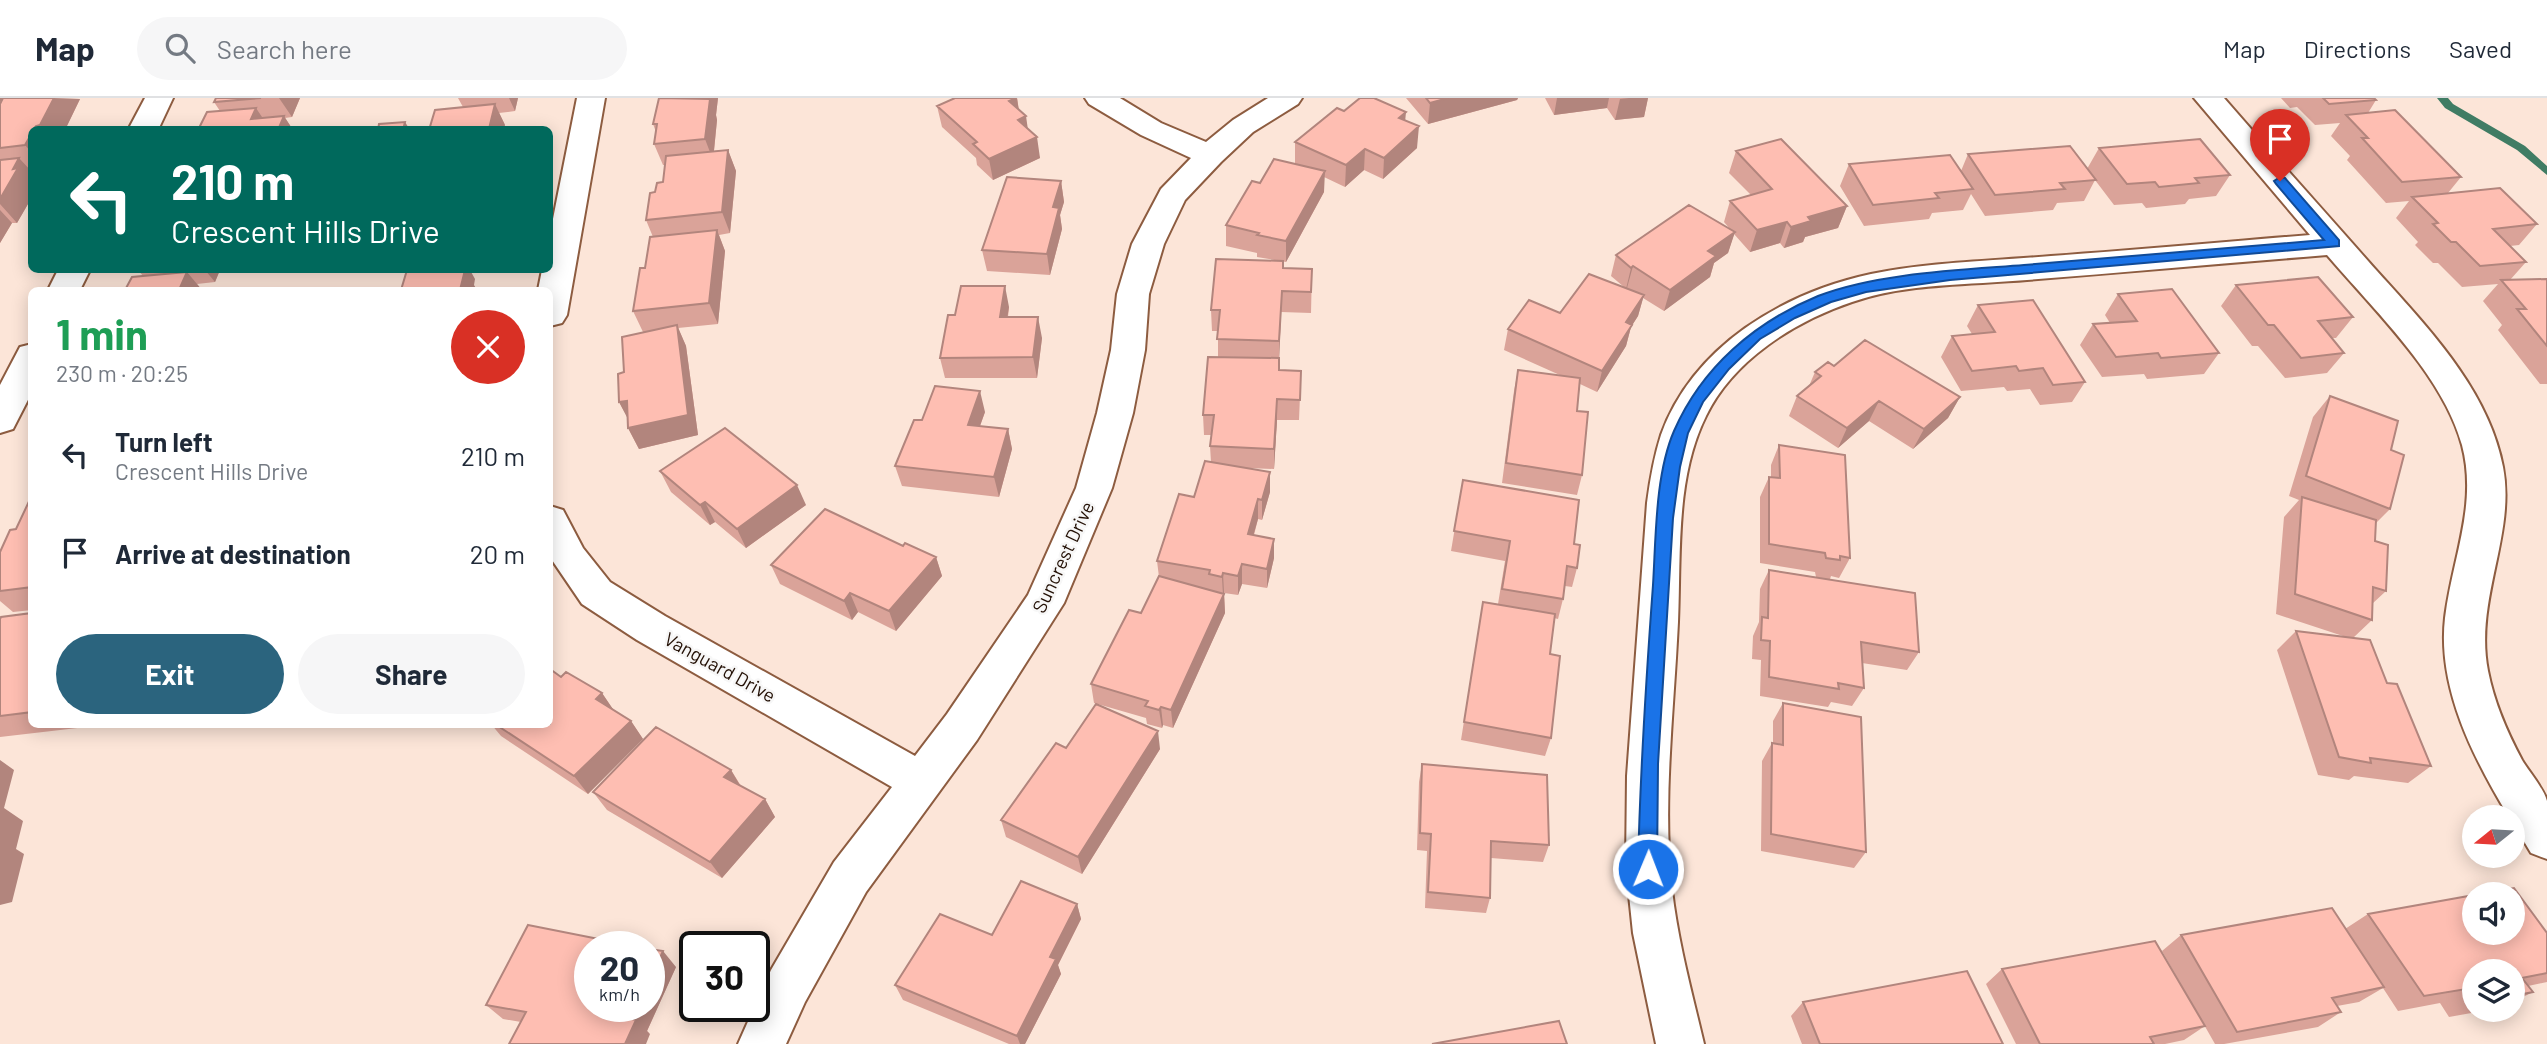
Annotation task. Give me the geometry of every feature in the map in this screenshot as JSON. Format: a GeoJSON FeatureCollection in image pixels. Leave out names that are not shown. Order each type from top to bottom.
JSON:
{"type":"FeatureCollection","features":[{"type":"Feature","properties":{"kind":"street"},"geometry":{"type":"LineString","coordinates":[[145,126],[159,98]]}},
{"type":"Feature","properties":{"kind":"street"},"geometry":{"type":"LineString","coordinates":[[553,299],[591,98]]}},
{"type":"Feature","properties":{"kind":"street"},"geometry":{"type":"LineString","coordinates":[[1098,98],[1152,129],[1210,155]]}},
{"type":"Feature","properties":{"kind":"street","name":"Suncrest Drive"},"geometry":{"type":"LineString","coordinates":[[762,1044],[789,986],[850,877],[996,680],[1044,603],[1094,488],[1115,413],[1128,350],[1133,294],[1148,244],[1172,196],[1210,155],[1242,127],[1288,98]]}},
{"type":"Feature","properties":{"kind":"street"},"geometry":{"type":"LineString","coordinates":[[2208,98],[2417,340],[2459,399],[2479,443],[2487,476],[2486,522],[2469,590],[2464,645],[2473,691],[2490,738],[2517,792],[2547,839]]}},
{"type":"Feature","properties":{"kind":"street"},"geometry":{"type":"LineString","coordinates":[[1680,1044],[1661,953],[1648,869],[1649,764],[1660,591],[1665,518],[1681,433],[1698,400],[1724,366],[1755,336],[1790,315],[1826,298],[1866,288],[1950,276],[2334,243]]}},
{"type":"Feature","properties":{"kind":"street"},"geometry":{"type":"LineString","coordinates":[[0,420],[28,364]]}},
{"type":"Feature","properties":{"kind":"street","name":"Vanguard Drive"},"geometry":{"type":"LineString","coordinates":[[553,526],[569,558],[596,593],[651,628],[922,782]]}},
{"type":"Feature","properties":{"kind":"building"},"geometry":{"type":"Polygon","coordinates":[[[54,98],[40,125],[28,126],[28,140],[25,145],[0,148],[0,100],[54,98]]]}},
{"type":"Feature","properties":{"kind":"building"},"geometry":{"type":"Polygon","coordinates":[[[216,98],[261,98],[214,102],[216,98]]]}},
{"type":"Feature","properties":{"kind":"building"},"geometry":{"type":"Polygon","coordinates":[[[659,98],[710,99],[705,139],[654,144],[657,124],[653,124],[659,98]]]}},
{"type":"Feature","properties":{"kind":"building"},"geometry":{"type":"Polygon","coordinates":[[[955,98],[1016,98],[1009,101],[1026,116],[1018,120],[1037,137],[989,159],[973,144],[977,142],[937,106],[955,98]]]}},
{"type":"Feature","properties":{"kind":"building"},"geometry":{"type":"Polygon","coordinates":[[[1360,98],[1374,98],[1406,112],[1399,118],[1419,126],[1384,158],[1365,149],[1346,165],[1295,142],[1337,108],[1344,111],[1360,98]]]}},
{"type":"Feature","properties":{"kind":"building"},"geometry":{"type":"Polygon","coordinates":[[[1426,98],[1448,98],[1430,103],[1426,98]]]}},
{"type":"Feature","properties":{"kind":"building"},"geometry":{"type":"Polygon","coordinates":[[[2323,98],[2374,98],[2376,100],[2329,104],[2323,98]]]}},
{"type":"Feature","properties":{"kind":"building"},"geometry":{"type":"Polygon","coordinates":[[[495,104],[490,126],[430,126],[435,110],[495,104]]]}},
{"type":"Feature","properties":{"kind":"building"},"geometry":{"type":"Polygon","coordinates":[[[256,108],[251,119],[284,116],[280,126],[200,126],[207,112],[256,108]]]}},
{"type":"Feature","properties":{"kind":"building"},"geometry":{"type":"Polygon","coordinates":[[[2395,110],[2461,177],[2402,182],[2362,138],[2368,138],[2346,115],[2395,110]]]}},
{"type":"Feature","properties":{"kind":"building"},"geometry":{"type":"Polygon","coordinates":[[[405,122],[404,126],[379,124],[405,122]]]}},
{"type":"Feature","properties":{"kind":"building"},"geometry":{"type":"Polygon","coordinates":[[[1781,139],[1847,206],[1808,217],[1811,221],[1791,227],[1787,222],[1757,230],[1730,201],[1772,189],[1736,151],[1781,139]]]}},
{"type":"Feature","properties":{"kind":"building"},"geometry":{"type":"Polygon","coordinates":[[[2200,139],[2230,175],[2195,178],[2199,183],[2159,187],[2155,182],[2127,184],[2099,148],[2200,139]]]}},
{"type":"Feature","properties":{"kind":"building"},"geometry":{"type":"Polygon","coordinates":[[[2070,146],[2096,180],[2060,183],[2065,189],[1995,195],[1968,154],[2070,146]]]}},
{"type":"Feature","properties":{"kind":"building"},"geometry":{"type":"Polygon","coordinates":[[[728,150],[722,212],[646,220],[650,193],[655,192],[657,183],[663,182],[666,156],[728,150]]]}},
{"type":"Feature","properties":{"kind":"building"},"geometry":{"type":"Polygon","coordinates":[[[1950,155],[1973,189],[1935,193],[1939,198],[1873,205],[1849,164],[1950,155]]]}},
{"type":"Feature","properties":{"kind":"building"},"geometry":{"type":"Polygon","coordinates":[[[19,158],[13,169],[18,168],[0,199],[0,160],[19,158]]]}},
{"type":"Feature","properties":{"kind":"building"},"geometry":{"type":"Polygon","coordinates":[[[1274,159],[1325,171],[1286,241],[1226,225],[1252,181],[1260,183],[1274,159]]]}},
{"type":"Feature","properties":{"kind":"building"},"geometry":{"type":"Polygon","coordinates":[[[1007,177],[1061,181],[1053,207],[1059,208],[1047,254],[982,250],[1007,177]]]}},
{"type":"Feature","properties":{"kind":"building"},"geometry":{"type":"Polygon","coordinates":[[[2500,188],[2537,224],[2493,229],[2526,262],[2480,266],[2433,224],[2438,223],[2412,197],[2500,188]]]}},
{"type":"Feature","properties":{"kind":"building"},"geometry":{"type":"Polygon","coordinates":[[[1689,205],[1735,232],[1708,251],[1716,256],[1670,290],[1633,266],[1631,268],[1616,255],[1689,205]]]}},
{"type":"Feature","properties":{"kind":"building"},"geometry":{"type":"Polygon","coordinates":[[[717,230],[709,303],[633,311],[640,268],[645,268],[650,237],[717,230]]]}},
{"type":"Feature","properties":{"kind":"building"},"geometry":{"type":"Polygon","coordinates":[[[1216,259],[1283,261],[1283,268],[1312,269],[1311,292],[1282,291],[1279,341],[1217,339],[1220,310],[1211,310],[1216,259]]]}},
{"type":"Feature","properties":{"kind":"building"},"geometry":{"type":"Polygon","coordinates":[[[187,273],[180,287],[127,287],[132,277],[187,273]]]}},
{"type":"Feature","properties":{"kind":"building"},"geometry":{"type":"Polygon","coordinates":[[[406,273],[464,273],[461,287],[402,287],[406,273]]]}},
{"type":"Feature","properties":{"kind":"building"},"geometry":{"type":"Polygon","coordinates":[[[1589,274],[1644,295],[1626,322],[1632,325],[1602,371],[1508,329],[1529,300],[1560,313],[1589,274]]]}},
{"type":"Feature","properties":{"kind":"building"},"geometry":{"type":"Polygon","coordinates":[[[2318,277],[2353,317],[2318,321],[2344,353],[2301,358],[2274,325],[2268,325],[2236,285],[2318,277]]]}},
{"type":"Feature","properties":{"kind":"building"},"geometry":{"type":"Polygon","coordinates":[[[2547,279],[2547,346],[2517,309],[2526,309],[2501,280],[2547,279]]]}},
{"type":"Feature","properties":{"kind":"building"},"geometry":{"type":"Polygon","coordinates":[[[961,286],[1005,286],[1000,317],[1038,317],[1033,357],[940,358],[948,315],[955,315],[961,286]]]}},
{"type":"Feature","properties":{"kind":"building"},"geometry":{"type":"Polygon","coordinates":[[[2172,289],[2219,353],[2161,358],[2158,353],[2116,357],[2093,324],[2137,321],[2118,294],[2172,289]]]}},
{"type":"Feature","properties":{"kind":"building"},"geometry":{"type":"Polygon","coordinates":[[[2033,300],[2085,382],[2053,385],[2043,368],[2019,371],[2016,366],[1972,371],[1952,336],[1995,332],[1978,305],[2033,300]]]}},
{"type":"Feature","properties":{"kind":"building"},"geometry":{"type":"Polygon","coordinates":[[[677,325],[688,415],[628,428],[627,401],[619,402],[618,374],[624,372],[622,337],[677,325]]]}},
{"type":"Feature","properties":{"kind":"building"},"geometry":{"type":"Polygon","coordinates":[[[1865,340],[1960,397],[1924,429],[1879,401],[1847,428],[1797,396],[1821,376],[1815,372],[1828,362],[1834,366],[1865,340]]]}},
{"type":"Feature","properties":{"kind":"building"},"geometry":{"type":"Polygon","coordinates":[[[1208,357],[1279,358],[1279,370],[1301,371],[1300,400],[1277,399],[1274,449],[1210,446],[1214,415],[1203,415],[1208,357]]]}},
{"type":"Feature","properties":{"kind":"building"},"geometry":{"type":"Polygon","coordinates":[[[1518,370],[1580,378],[1577,411],[1588,412],[1582,475],[1506,463],[1518,370]]]}},
{"type":"Feature","properties":{"kind":"building"},"geometry":{"type":"Polygon","coordinates":[[[935,386],[980,391],[968,425],[1008,429],[994,477],[895,466],[914,420],[922,420],[935,386]]]}},
{"type":"Feature","properties":{"kind":"building"},"geometry":{"type":"Polygon","coordinates":[[[2330,396],[2398,421],[2391,450],[2404,455],[2390,509],[2306,476],[2330,396]]]}},
{"type":"Feature","properties":{"kind":"building"},"geometry":{"type":"Polygon","coordinates":[[[725,428],[797,485],[737,529],[705,502],[700,505],[660,471],[725,428]]]}},
{"type":"Feature","properties":{"kind":"building"},"geometry":{"type":"Polygon","coordinates":[[[1779,445],[1845,455],[1850,558],[1826,558],[1825,553],[1769,544],[1769,477],[1780,478],[1779,445]]]}},
{"type":"Feature","properties":{"kind":"building"},"geometry":{"type":"Polygon","coordinates":[[[1205,461],[1270,472],[1262,500],[1258,499],[1248,534],[1274,539],[1267,569],[1242,564],[1238,576],[1223,573],[1222,577],[1209,574],[1210,570],[1157,561],[1179,494],[1194,497],[1205,461]]]}},
{"type":"Feature","properties":{"kind":"building"},"geometry":{"type":"Polygon","coordinates":[[[1463,480],[1579,500],[1574,544],[1580,545],[1577,568],[1567,566],[1563,599],[1502,589],[1510,541],[1454,531],[1463,480]]]}},
{"type":"Feature","properties":{"kind":"building"},"geometry":{"type":"Polygon","coordinates":[[[2302,497],[2376,520],[2375,541],[2388,545],[2386,591],[2373,587],[2372,620],[2295,594],[2302,497]]]}},
{"type":"Feature","properties":{"kind":"building"},"geometry":{"type":"Polygon","coordinates":[[[28,504],[28,588],[0,591],[0,552],[10,530],[16,529],[28,504]]]}},
{"type":"Feature","properties":{"kind":"building"},"geometry":{"type":"Polygon","coordinates":[[[825,509],[903,546],[905,543],[936,557],[889,611],[850,593],[844,601],[771,565],[825,509]]]}},
{"type":"Feature","properties":{"kind":"building"},"geometry":{"type":"Polygon","coordinates":[[[1769,570],[1915,593],[1919,652],[1861,642],[1864,688],[1838,683],[1839,689],[1769,677],[1770,641],[1761,640],[1762,617],[1768,618],[1769,570]]]}},
{"type":"Feature","properties":{"kind":"building"},"geometry":{"type":"Polygon","coordinates":[[[1159,576],[1224,594],[1171,710],[1145,706],[1148,701],[1091,684],[1129,610],[1141,613],[1159,576]]]}},
{"type":"Feature","properties":{"kind":"building"},"geometry":{"type":"Polygon","coordinates":[[[1483,602],[1555,614],[1550,654],[1560,656],[1551,738],[1464,722],[1483,602]]]}},
{"type":"Feature","properties":{"kind":"building"},"geometry":{"type":"Polygon","coordinates":[[[28,614],[28,712],[0,716],[1,617],[28,614]]]}},
{"type":"Feature","properties":{"kind":"building"},"geometry":{"type":"Polygon","coordinates":[[[2296,631],[2370,640],[2387,683],[2397,684],[2431,766],[2370,758],[2371,763],[2339,757],[2296,631]]]}},
{"type":"Feature","properties":{"kind":"building"},"geometry":{"type":"Polygon","coordinates":[[[553,671],[561,677],[566,672],[602,693],[596,699],[631,721],[574,776],[501,728],[553,728],[553,671]]]}},
{"type":"Feature","properties":{"kind":"building"},"geometry":{"type":"Polygon","coordinates":[[[1783,703],[1861,717],[1866,852],[1771,834],[1772,743],[1783,745],[1783,703]]]}},
{"type":"Feature","properties":{"kind":"building"},"geometry":{"type":"Polygon","coordinates":[[[1096,704],[1158,731],[1078,857],[1001,820],[1056,743],[1066,748],[1096,704]]]}},
{"type":"Feature","properties":{"kind":"building"},"geometry":{"type":"Polygon","coordinates":[[[656,727],[731,770],[724,777],[765,799],[710,862],[593,792],[656,727]]]}},
{"type":"Feature","properties":{"kind":"building"},"geometry":{"type":"Polygon","coordinates":[[[1422,764],[1547,775],[1549,845],[1491,841],[1490,898],[1428,892],[1431,834],[1420,833],[1422,764]]]}},
{"type":"Feature","properties":{"kind":"building"},"geometry":{"type":"Polygon","coordinates":[[[1021,881],[1077,904],[1050,957],[1056,959],[1017,1036],[895,985],[940,914],[992,935],[1021,881]]]}},
{"type":"Feature","properties":{"kind":"building"},"geometry":{"type":"Polygon","coordinates":[[[2462,897],[2462,945],[2525,945],[2525,903],[2547,933],[2547,973],[2525,977],[2525,959],[2462,959],[2462,990],[2424,996],[2368,914],[2462,897]]]}},
{"type":"Feature","properties":{"kind":"building"},"geometry":{"type":"Polygon","coordinates":[[[2332,908],[2384,987],[2332,998],[2341,1012],[2237,1032],[2181,935],[2332,908]]]}},
{"type":"Feature","properties":{"kind":"building"},"geometry":{"type":"Polygon","coordinates":[[[528,925],[574,934],[574,1022],[635,1022],[625,1044],[509,1044],[526,1012],[486,1005],[528,925]]]}},
{"type":"Feature","properties":{"kind":"building"},"geometry":{"type":"Polygon","coordinates":[[[2155,941],[2205,1026],[2150,1037],[2154,1044],[2040,1044],[2002,969],[2155,941]]]}},
{"type":"Feature","properties":{"kind":"building"},"geometry":{"type":"Polygon","coordinates":[[[1967,971],[2003,1044],[1820,1044],[1803,1002],[1967,971]]]}},
{"type":"Feature","properties":{"kind":"building"},"geometry":{"type":"Polygon","coordinates":[[[2525,982],[2533,992],[2525,994],[2525,982]]]}},
{"type":"Feature","properties":{"kind":"building"},"geometry":{"type":"Polygon","coordinates":[[[1559,1021],[1567,1044],[1432,1044],[1559,1021]]]}},
{"type":"Feature","properties":{"kind":"waterway"},"geometry":{"type":"LineString","coordinates":[[2442,98],[2449,106],[2521,148],[2547,172]]}},
{"type":"Feature","properties":{"kind":"route"},"geometry":{"type":"LineString","coordinates":[[1648,869],[1649,764],[1665,518],[1672,467],[1681,433],[1698,400],[1724,366],[1755,336],[1790,315],[1826,298],[1866,288],[1950,276],[2334,243],[2280,181]]}}]}
